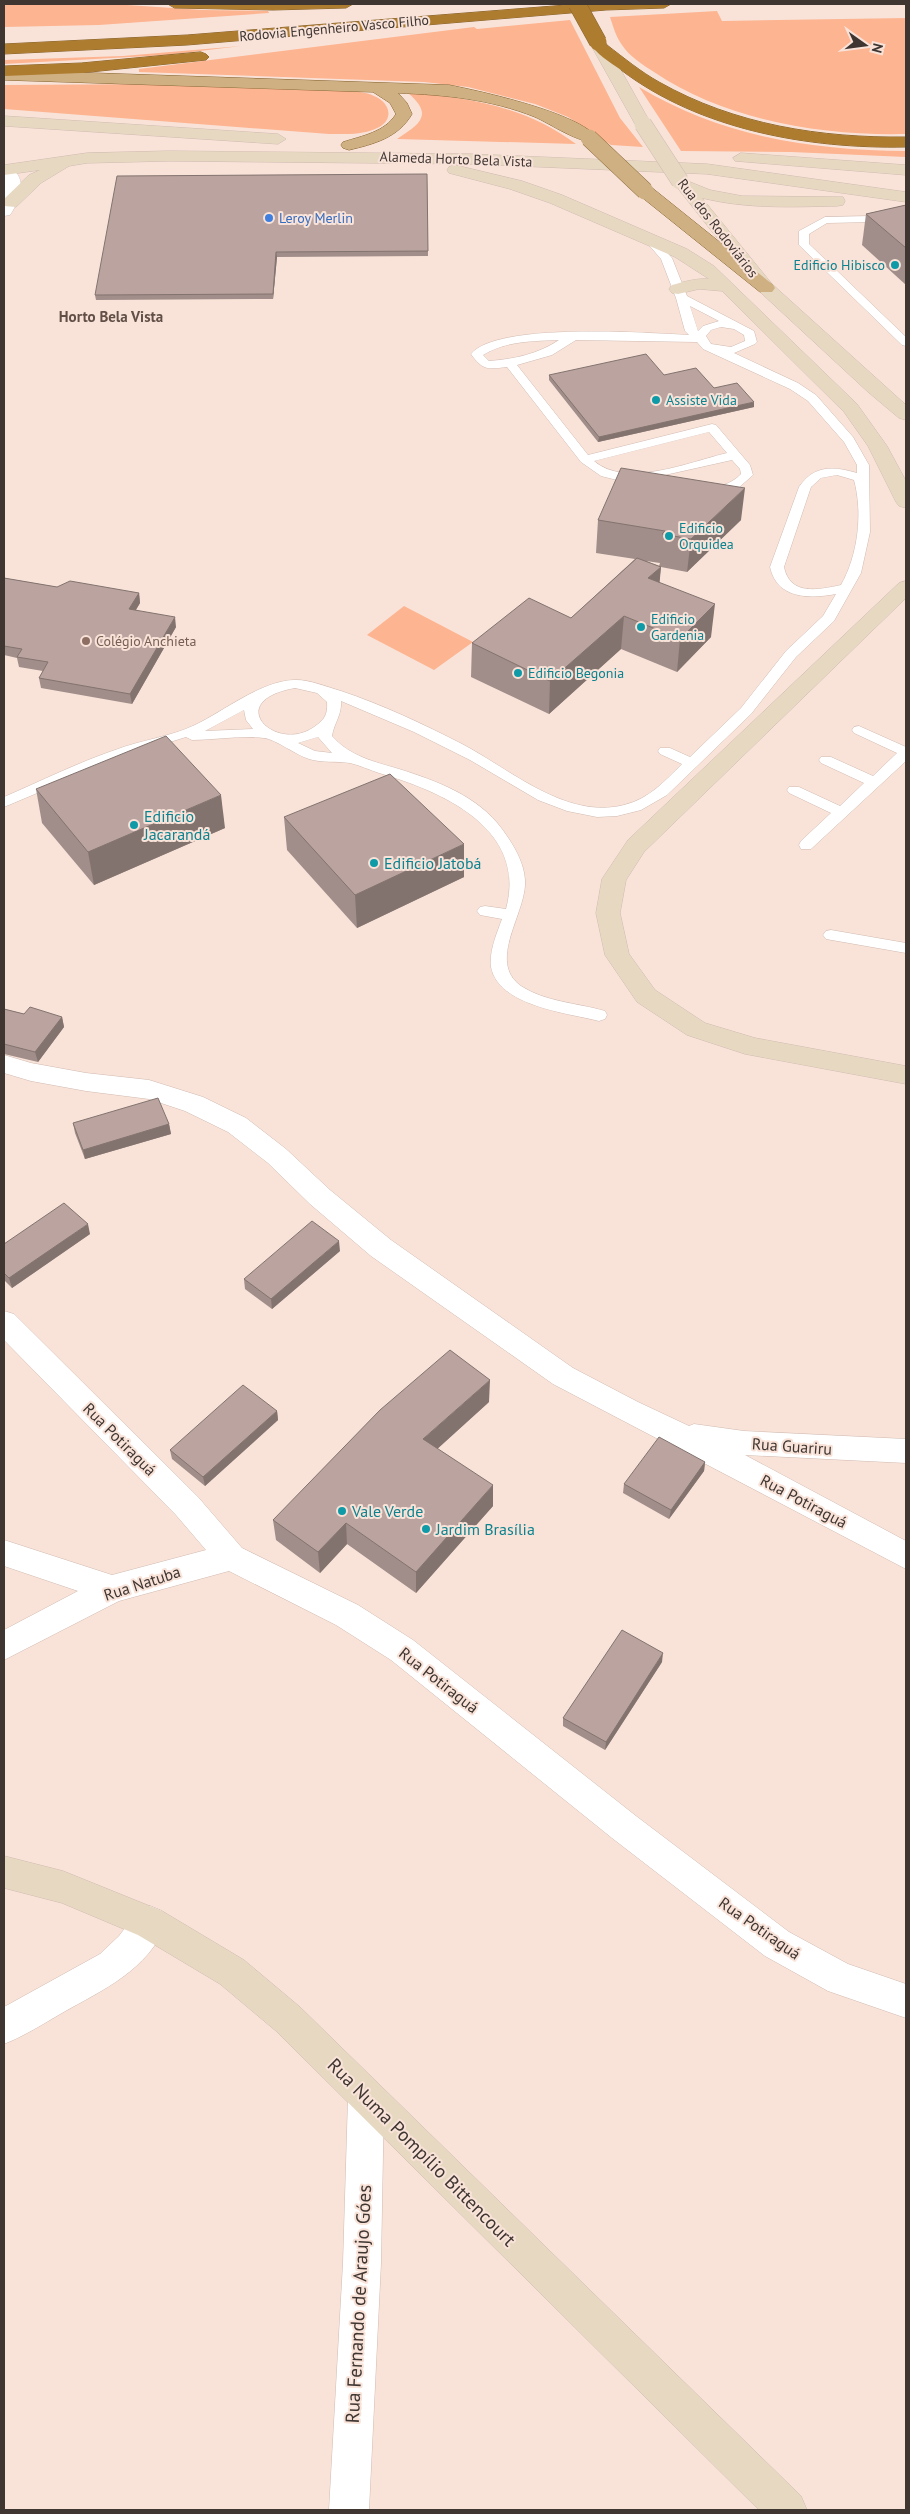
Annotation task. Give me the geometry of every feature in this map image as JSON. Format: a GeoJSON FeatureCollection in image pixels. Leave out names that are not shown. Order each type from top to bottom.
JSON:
{"type":"FeatureCollection","features":[{"type":"Feature","properties":{"kind":"highway"},"geometry":{"type":"LineString","coordinates":[[175,4],[273,6],[346,4]]}},
{"type":"Feature","properties":{"kind":"highway","name":"Rodovia Engenheiro Vasco Filho"},"geometry":{"type":"LineString","coordinates":[[4,35],[187,26],[452,4]]}},
{"type":"Feature","properties":{"kind":"highway","name":"Rua dos Rodoviários"},"geometry":{"type":"LineString","coordinates":[[578,4],[599,45]]}},
{"type":"Feature","properties":{"kind":"highway","name":"Rodovia Engenheiro Vasco Filho"},"geometry":{"type":"LineString","coordinates":[[4,49],[187,40],[606,6],[664,4]]}},
{"type":"Feature","properties":{"kind":"highway"},"geometry":{"type":"LineString","coordinates":[[271,49],[510,14]]}},
{"type":"Feature","properties":{"kind":"highway"},"geometry":{"type":"LineString","coordinates":[[599,45],[655,86],[689,103],[735,120],[786,132],[837,140],[906,142]]}},
{"type":"Feature","properties":{"kind":"highway"},"geometry":{"type":"LineString","coordinates":[[4,71],[81,68],[213,56]]}},
{"type":"Feature","properties":{"kind":"main road","name":"Rua dos Rodoviários"},"geometry":{"type":"LineString","coordinates":[[599,45],[643,124],[682,184],[766,288],[906,414]]}},
{"type":"Feature","properties":{"kind":"main road"},"geometry":{"type":"LineString","coordinates":[[4,75],[372,86],[449,90],[480,95],[532,110],[566,124],[589,138],[645,190],[766,288]]}},
{"type":"Feature","properties":{"kind":"main road"},"geometry":{"type":"LineString","coordinates":[[349,144],[389,132],[400,123],[404,114],[398,100],[372,86]]}},
{"type":"Feature","properties":{"kind":"main road"},"geometry":{"type":"LineString","coordinates":[[4,121],[291,140]]}},
{"type":"Feature","properties":{"kind":"main road","name":"Alameda Horto Bela Vista"},"geometry":{"type":"LineString","coordinates":[[311,142],[746,158],[906,170]]}},
{"type":"Feature","properties":{"kind":"main road","name":"Alameda Horto Bela Vista"},"geometry":{"type":"LineString","coordinates":[[4,170],[86,158],[169,156],[480,159],[707,170],[906,197]]}},
{"type":"Feature","properties":{"kind":"main road"},"geometry":{"type":"LineString","coordinates":[[385,157],[516,185],[556,199],[647,237],[698,263],[727,286],[770,330],[840,396],[860,418],[891,467],[906,502]]}},
{"type":"Feature","properties":{"kind":"main road"},"geometry":{"type":"LineString","coordinates":[[7,207],[45,172],[86,158]]}},
{"type":"Feature","properties":{"kind":"main road"},"geometry":{"type":"LineString","coordinates":[[682,184],[710,196],[740,202],[906,203]]}},
{"type":"Feature","properties":{"kind":"main road"},"geometry":{"type":"LineString","coordinates":[[680,294],[699,284],[727,286]]}},
{"type":"Feature","properties":{"kind":"main road"},"geometry":{"type":"LineString","coordinates":[[770,330],[835,352]]}},
{"type":"Feature","properties":{"kind":"main road"},"geometry":{"type":"LineString","coordinates":[[875,388],[906,428]]}},
{"type":"Feature","properties":{"kind":"main road"},"geometry":{"type":"LineString","coordinates":[[904,585],[636,846],[614,879],[608,913],[617,954],[646,996],[696,1029],[754,1047],[906,1075]]}},
{"type":"Feature","properties":{"kind":"main road","name":"Rua Numa Pompílio Bittencourt"},"geometry":{"type":"LineString","coordinates":[[4,1872],[63,1887],[150,1923],[232,1972],[288,2019],[366,2098],[788,2510]]}},
{"type":"Feature","properties":{"kind":"street"},"geometry":{"type":"LineString","coordinates":[[4,170],[12,178],[14,185],[7,207]]}},
{"type":"Feature","properties":{"kind":"street","name":"Rua Potiraguá"},"geometry":{"type":"LineString","coordinates":[[4,1064],[68,1078],[149,1090],[194,1104],[237,1125],[277,1156],[320,1198],[381,1248],[563,1376],[628,1411],[678,1434],[906,1556]]}},
{"type":"Feature","properties":{"kind":"street","name":"Rua Potiraguá"},"geometry":{"type":"LineString","coordinates":[[4,1322],[187,1506],[231,1556],[347,1615],[402,1650],[624,1827],[777,1944],[840,1979],[906,2002]]}},
{"type":"Feature","properties":{"kind":"street","name":"Rua Guariru"},"geometry":{"type":"LineString","coordinates":[[678,1434],[744,1443],[906,1451]]}},
{"type":"Feature","properties":{"kind":"street"},"geometry":{"type":"LineString","coordinates":[[4,1554],[112,1589]]}},
{"type":"Feature","properties":{"kind":"street","name":"Rua Natuba"},"geometry":{"type":"LineString","coordinates":[[4,1646],[112,1589],[231,1556]]}},
{"type":"Feature","properties":{"kind":"street"},"geometry":{"type":"LineString","coordinates":[[4,2026],[112,1966],[131,1948],[150,1923]]}},
{"type":"Feature","properties":{"kind":"street","name":"Rua Fernando de Araujo Góes"},"geometry":{"type":"LineString","coordinates":[[348,2510],[362,2263],[366,2098]]}},
{"type":"Feature","properties":{"kind":"lane"},"geometry":{"type":"LineString","coordinates":[[906,226],[872,219],[825,220],[803,233],[804,245],[906,343]]}},
{"type":"Feature","properties":{"kind":"lane"},"geometry":{"type":"LineString","coordinates":[[647,237],[666,258],[692,331],[708,347],[733,351],[748,346],[752,337],[744,329],[680,294]]}},
{"type":"Feature","properties":{"kind":"lane"},"geometry":{"type":"LineString","coordinates":[[701,339],[703,331],[714,325],[737,326]]}},
{"type":"Feature","properties":{"kind":"lane"},"geometry":{"type":"LineString","coordinates":[[572,337],[548,353],[510,363],[488,365],[483,363],[477,354],[485,346],[525,338],[572,337],[701,339]]}},
{"type":"Feature","properties":{"kind":"lane"},"geometry":{"type":"LineString","coordinates":[[4,802],[120,753],[174,738],[198,729],[256,698],[267,690],[295,684],[322,690],[358,702],[475,757],[565,806],[588,812],[610,812],[648,802],[692,763],[746,710],[792,654],[829,618],[854,573],[864,532],[863,466],[849,440],[812,398],[794,386],[716,349]]}},
{"type":"Feature","properties":{"kind":"lane"},"geometry":{"type":"LineString","coordinates":[[510,363],[585,459],[594,468],[605,474],[632,479],[736,455]]}},
{"type":"Feature","properties":{"kind":"lane"},"geometry":{"type":"LineString","coordinates":[[585,459],[712,428],[746,468],[747,475],[730,490],[703,496]]}},
{"type":"Feature","properties":{"kind":"lane"},"geometry":{"type":"LineString","coordinates":[[844,588],[828,592],[798,592],[785,586],[777,577],[777,567],[804,487],[810,478],[820,472],[833,470],[847,473],[860,478],[864,493]]}},
{"type":"Feature","properties":{"kind":"lane"},"geometry":{"type":"LineString","coordinates":[[647,476],[656,487]]}},
{"type":"Feature","properties":{"kind":"lane"},"geometry":{"type":"LineString","coordinates":[[174,738],[267,734],[293,738],[316,733],[326,728],[334,718],[336,708],[332,698],[322,690]]}},
{"type":"Feature","properties":{"kind":"lane"},"geometry":{"type":"LineString","coordinates":[[256,698],[250,714],[253,722],[267,734],[312,755],[353,759]]}},
{"type":"Feature","properties":{"kind":"lane"},"geometry":{"type":"LineString","coordinates":[[326,728],[325,737],[331,745],[353,759],[445,792],[474,809],[492,826],[503,841],[515,868],[518,882],[512,915],[497,960],[501,975],[514,989],[528,996],[599,1016]]}},
{"type":"Feature","properties":{"kind":"lane"},"geometry":{"type":"LineString","coordinates":[[806,844],[906,753],[859,730]]}},
{"type":"Feature","properties":{"kind":"lane"},"geometry":{"type":"LineString","coordinates":[[665,751],[692,763]]}},
{"type":"Feature","properties":{"kind":"lane"},"geometry":{"type":"LineString","coordinates":[[826,760],[874,782]]}},
{"type":"Feature","properties":{"kind":"lane"},"geometry":{"type":"LineString","coordinates":[[794,790],[841,812]]}},
{"type":"Feature","properties":{"kind":"lane"},"geometry":{"type":"LineString","coordinates":[[485,910],[512,915]]}},
{"type":"Feature","properties":{"kind":"lane"},"geometry":{"type":"LineString","coordinates":[[831,935],[906,948]]}},
{"type":"Feature","properties":{"kind":"shaded area"},"geometry":{"type":"Polygon","coordinates":[[[4,4],[112,4],[203,10],[268,11],[269,13],[99,25],[4,27],[4,4]]]}},
{"type":"Feature","properties":{"kind":"shaded area"},"geometry":{"type":"Polygon","coordinates":[[[717,11],[722,21],[906,18],[906,134],[841,132],[808,128],[775,122],[711,102],[682,89],[632,57],[620,42],[610,17],[717,11]]]}},
{"type":"Feature","properties":{"kind":"shaded area"},"geometry":{"type":"Polygon","coordinates":[[[570,20],[620,118],[643,147],[611,145],[568,117],[535,104],[468,87],[424,82],[139,72],[139,69],[474,27],[477,29],[570,20]]]}},
{"type":"Feature","properties":{"kind":"shaded area"},"geometry":{"type":"Polygon","coordinates":[[[241,46],[167,55],[4,64],[4,60],[123,56],[241,46]]]}},
{"type":"Feature","properties":{"kind":"shaded area"},"geometry":{"type":"Polygon","coordinates":[[[158,84],[362,92],[380,99],[387,107],[388,117],[381,126],[370,131],[353,134],[329,134],[4,109],[4,85],[158,84]]]}},
{"type":"Feature","properties":{"kind":"shaded area"},"geometry":{"type":"Polygon","coordinates":[[[639,87],[703,118],[735,129],[768,137],[836,148],[906,151],[906,157],[791,152],[681,151],[639,87]]]}},
{"type":"Feature","properties":{"kind":"shaded area"},"geometry":{"type":"Polygon","coordinates":[[[408,93],[453,97],[496,106],[537,121],[557,131],[576,144],[397,139],[412,129],[421,119],[420,107],[408,93]]]}},
{"type":"Feature","properties":{"kind":"shaded area"},"geometry":{"type":"Polygon","coordinates":[[[404,606],[473,642],[434,670],[367,635],[404,606]]]}},
{"type":"Feature","properties":{"kind":"building","name":"Leroy Merlin"},"geometry":{"type":"Polygon","coordinates":[[[427,174],[428,251],[276,252],[273,294],[95,295],[117,176],[427,174]]]}},
{"type":"Feature","properties":{"kind":"building"},"geometry":{"type":"Polygon","coordinates":[[[906,205],[906,248],[866,214],[906,205]]]}},
{"type":"Feature","properties":{"kind":"building","name":"Assiste Vida"},"geometry":{"type":"Polygon","coordinates":[[[646,354],[664,375],[696,368],[714,388],[737,383],[754,402],[599,437],[549,375],[646,354]]]}},
{"type":"Feature","properties":{"kind":"building"},"geometry":{"type":"Polygon","coordinates":[[[621,468],[745,488],[691,539],[662,534],[665,531],[598,520],[621,468]]]}},
{"type":"Feature","properties":{"kind":"building"},"geometry":{"type":"Polygon","coordinates":[[[637,558],[661,567],[648,578],[715,604],[680,639],[624,616],[550,681],[472,643],[529,598],[571,618],[637,558]]]}},
{"type":"Feature","properties":{"kind":"building","name":"Colégio Anchieta"},"geometry":{"type":"Polygon","coordinates":[[[4,578],[57,587],[70,581],[139,593],[129,609],[175,617],[130,694],[39,678],[48,662],[17,657],[22,649],[4,646],[4,578]]]}},
{"type":"Feature","properties":{"kind":"building"},"geometry":{"type":"Polygon","coordinates":[[[166,736],[221,795],[88,852],[36,789],[166,736]]]}},
{"type":"Feature","properties":{"kind":"building"},"geometry":{"type":"Polygon","coordinates":[[[390,774],[464,844],[355,895],[284,817],[390,774]]]}},
{"type":"Feature","properties":{"kind":"building"},"geometry":{"type":"Polygon","coordinates":[[[30,1007],[62,1017],[35,1052],[4,1044],[4,1009],[24,1014],[30,1007]]]}},
{"type":"Feature","properties":{"kind":"building"},"geometry":{"type":"Polygon","coordinates":[[[158,1098],[169,1124],[83,1150],[73,1123],[158,1098]]]}},
{"type":"Feature","properties":{"kind":"building"},"geometry":{"type":"Polygon","coordinates":[[[64,1203],[88,1224],[9,1278],[4,1273],[4,1244],[64,1203]]]}},
{"type":"Feature","properties":{"kind":"building"},"geometry":{"type":"Polygon","coordinates":[[[312,1221],[339,1241],[271,1299],[244,1279],[312,1221]]]}},
{"type":"Feature","properties":{"kind":"building"},"geometry":{"type":"Polygon","coordinates":[[[450,1350],[490,1380],[423,1439],[493,1485],[416,1572],[346,1523],[318,1552],[273,1520],[380,1410],[450,1350]]]}},
{"type":"Feature","properties":{"kind":"building"},"geometry":{"type":"Polygon","coordinates":[[[243,1385],[277,1411],[203,1477],[170,1450],[243,1385]]]}},
{"type":"Feature","properties":{"kind":"building"},"geometry":{"type":"Polygon","coordinates":[[[659,1437],[705,1462],[671,1510],[624,1484],[659,1437]]]}},
{"type":"Feature","properties":{"kind":"building"},"geometry":{"type":"Polygon","coordinates":[[[622,1630],[663,1653],[606,1742],[563,1718],[622,1630]]]}},
{"type":"Feature","properties":{"kind":"place","name":"Leroy Merlin"},"geometry":{"type":"Point","coordinates":[269,218]}},
{"type":"Feature","properties":{"kind":"place","name":"Edificio Hibisco"},"geometry":{"type":"Point","coordinates":[895,265]}},
{"type":"Feature","properties":{"kind":"place","name":"Assiste Vida"},"geometry":{"type":"Point","coordinates":[656,400]}},
{"type":"Feature","properties":{"kind":"place","name":"Edificio Orquidea"},"geometry":{"type":"Point","coordinates":[669,536]}},
{"type":"Feature","properties":{"kind":"place","name":"Edificio Gardenia"},"geometry":{"type":"Point","coordinates":[641,627]}},
{"type":"Feature","properties":{"kind":"place","name":"Colégio Anchieta"},"geometry":{"type":"Point","coordinates":[86,641]}},
{"type":"Feature","properties":{"kind":"place","name":"Edificio Begonia"},"geometry":{"type":"Point","coordinates":[518,673]}},
{"type":"Feature","properties":{"kind":"place","name":"Edificio Jacarandá"},"geometry":{"type":"Point","coordinates":[134,825]}},
{"type":"Feature","properties":{"kind":"place","name":"Edificio Jatobá"},"geometry":{"type":"Point","coordinates":[374,863]}},
{"type":"Feature","properties":{"kind":"place","name":"Vale Verde"},"geometry":{"type":"Point","coordinates":[342,1511]}},
{"type":"Feature","properties":{"kind":"place","name":"Jardim Brasília"},"geometry":{"type":"Point","coordinates":[426,1529]}},
{"type":"Feature","properties":{"kind":"district","name":"Horto Bela Vista"},"geometry":{"type":"Point","coordinates":[111,316]}}]}
